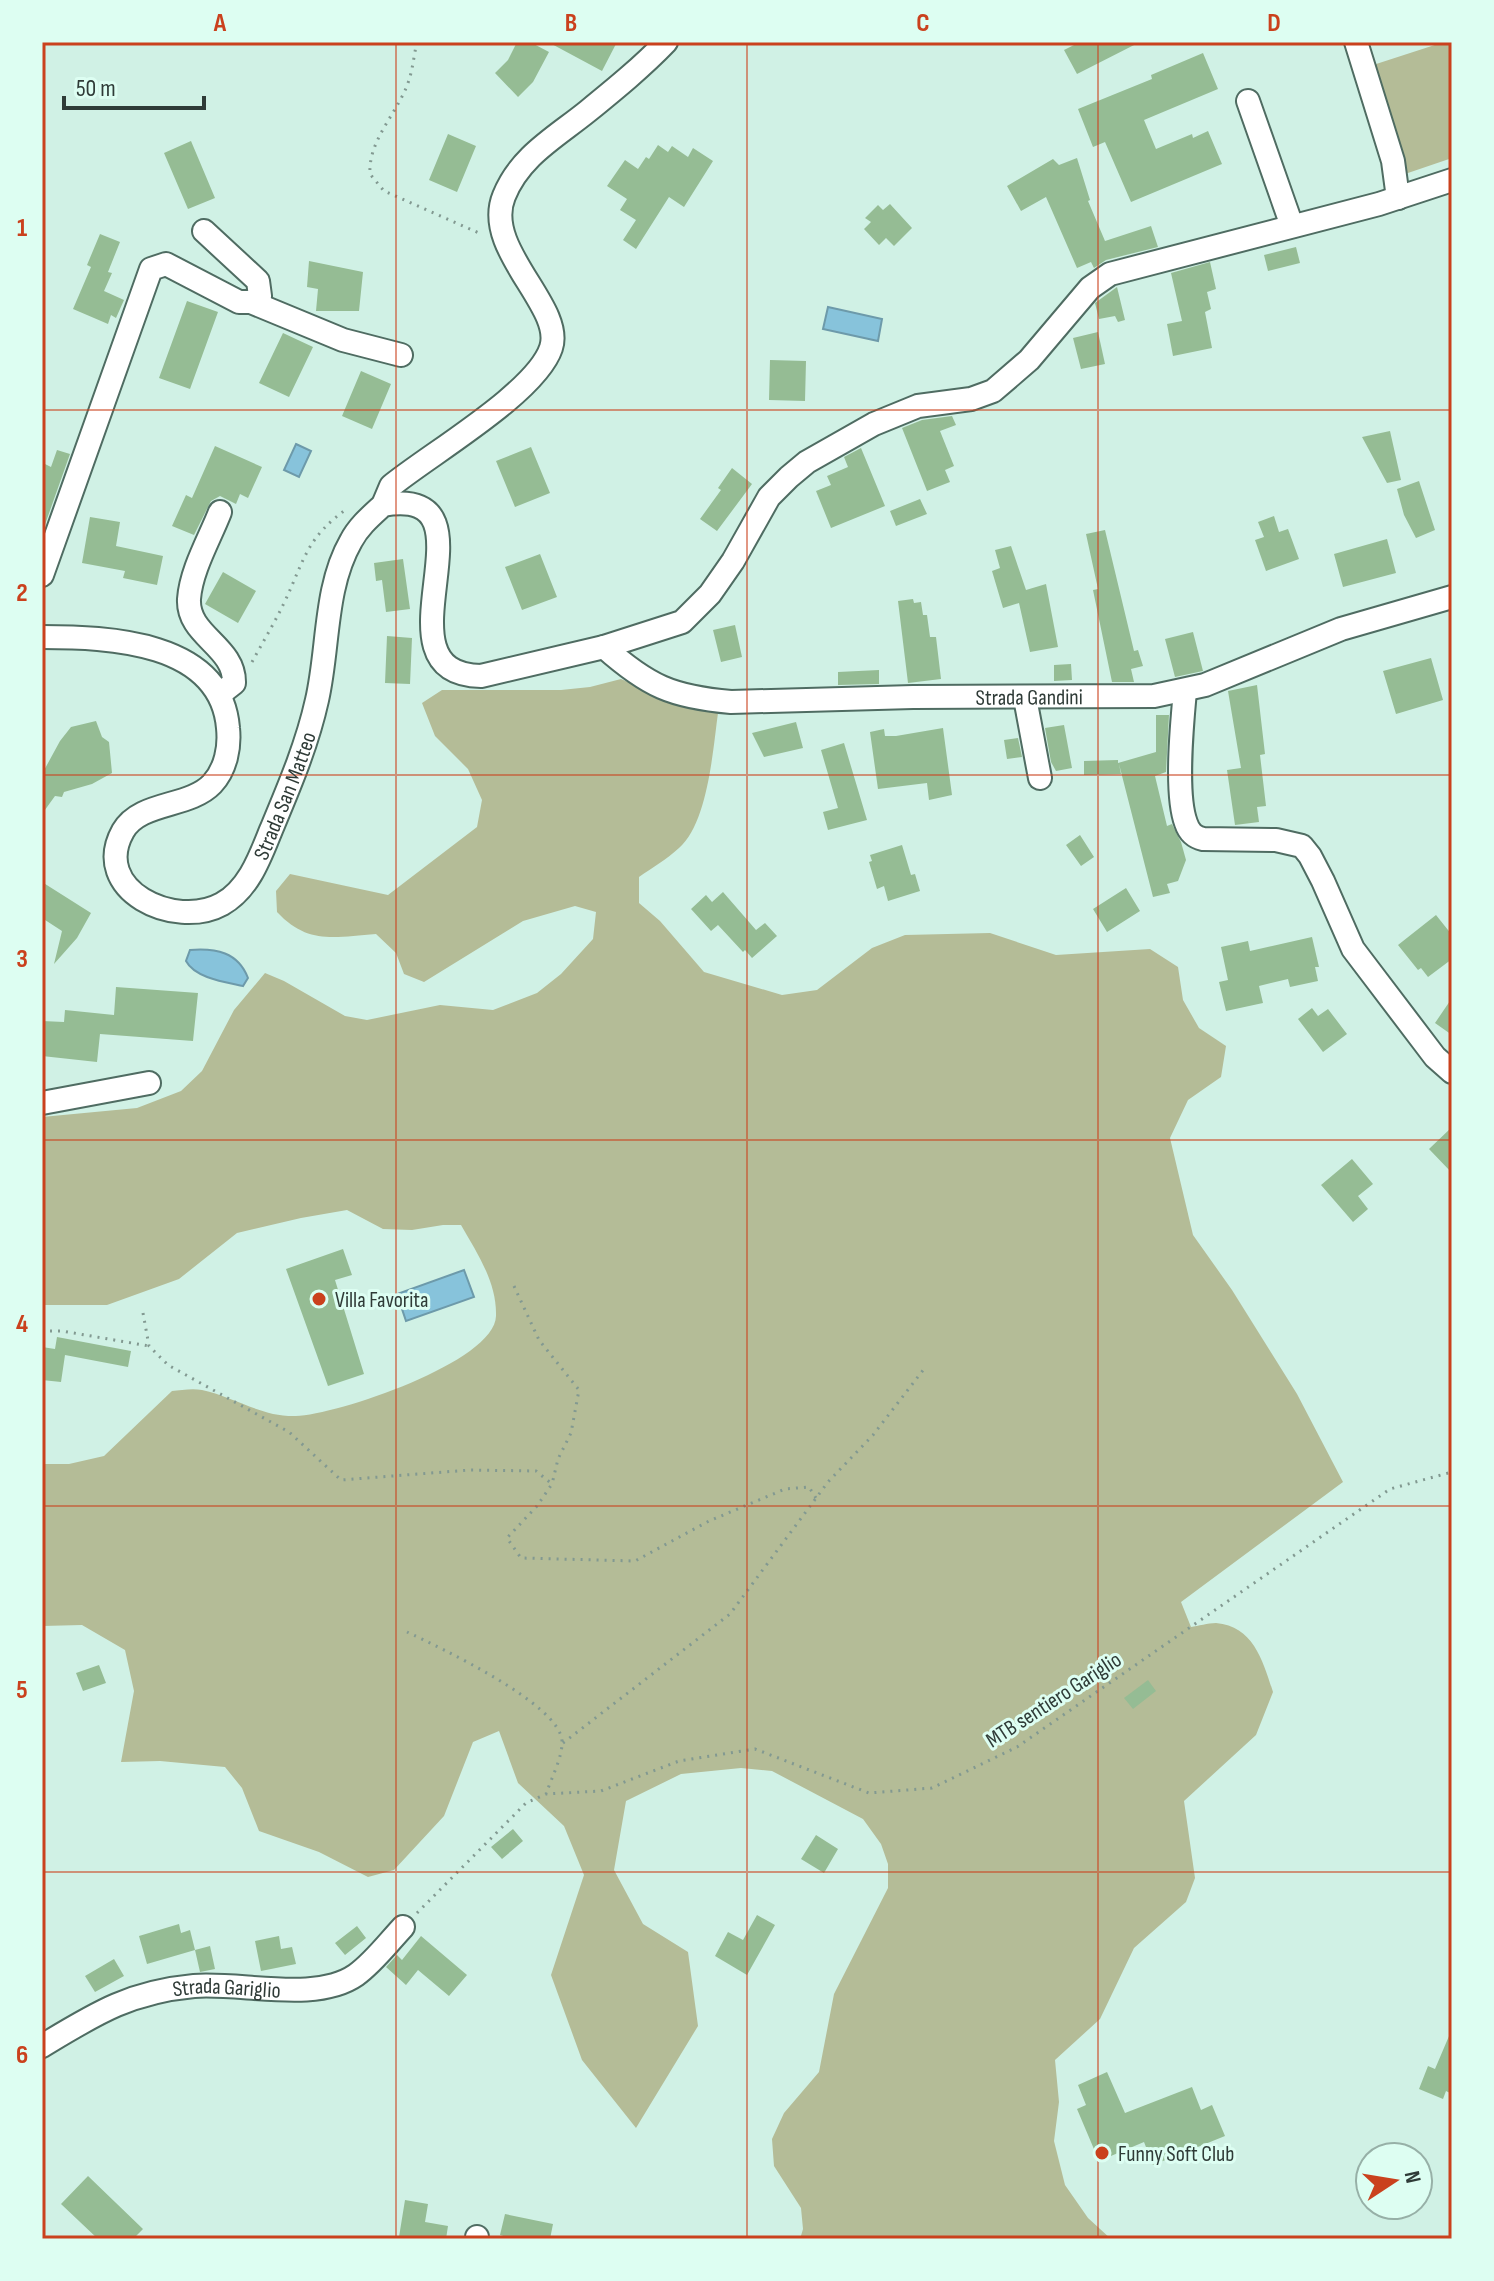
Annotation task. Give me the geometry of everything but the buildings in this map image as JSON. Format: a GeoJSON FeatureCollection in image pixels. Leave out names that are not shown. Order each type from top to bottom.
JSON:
{"type":"FeatureCollection","features":[{"type":"Feature","properties":{"kind":"street","name":"Strada San Matteo"},"geometry":{"type":"LineString","coordinates":[[220,512],[189,599],[191,613],[201,631],[229,660],[234,671],[227,688],[229,744],[222,768],[213,783],[199,794],[135,819],[124,829],[117,846],[116,862],[124,884],[140,899],[156,908],[190,913],[223,903],[238,892],[251,874],[304,750],[318,698],[335,581],[343,557],[364,522],[383,505],[391,486],[489,415],[543,365],[553,346],[547,315],[515,263],[500,215],[502,199],[515,174],[530,155],[586,113],[666,42]]}},
{"type":"Feature","properties":{"kind":"street"},"geometry":{"type":"LineString","coordinates":[[1356,42],[1393,161],[1398,198]]}},
{"type":"Feature","properties":{"kind":"street"},"geometry":{"type":"LineString","coordinates":[[1248,101],[1292,226]]}},
{"type":"Feature","properties":{"kind":"street"},"geometry":{"type":"LineString","coordinates":[[383,505],[413,504],[425,509],[435,523],[439,552],[431,634],[434,648],[442,661],[453,670],[481,676],[666,629],[682,622],[693,612],[733,561],[769,497],[807,462],[874,424],[918,406],[971,399],[993,391],[1029,360],[1090,288],[1110,274],[1398,198],[1452,180]]}},
{"type":"Feature","properties":{"kind":"street"},"geometry":{"type":"LineString","coordinates":[[204,231],[258,281],[260,296],[251,302]]}},
{"type":"Feature","properties":{"kind":"street"},"geometry":{"type":"LineString","coordinates":[[42,575],[151,269],[166,264],[239,302],[251,302],[343,340],[401,355]]}},
{"type":"Feature","properties":{"kind":"street","name":"Strada Gandini"},"geometry":{"type":"LineString","coordinates":[[604,647],[648,682],[701,700],[1121,697],[1185,691],[1341,629],[1449,603]]}},
{"type":"Feature","properties":{"kind":"street"},"geometry":{"type":"LineString","coordinates":[[42,637],[118,640],[154,649],[191,666],[227,688]]}},
{"type":"Feature","properties":{"kind":"street"},"geometry":{"type":"LineString","coordinates":[[1185,691],[1182,784],[1185,822],[1190,831],[1195,838],[1276,840],[1302,846],[1323,881],[1353,949],[1435,1057],[1452,1072]]}},
{"type":"Feature","properties":{"kind":"street"},"geometry":{"type":"LineString","coordinates":[[1025,698],[1040,778]]}},
{"type":"Feature","properties":{"kind":"street"},"geometry":{"type":"LineString","coordinates":[[42,1103],[149,1083]]}},
{"type":"Feature","properties":{"kind":"street","name":"Strada Gariglio"},"geometry":{"type":"LineString","coordinates":[[42,2046],[108,2006],[131,1998],[195,1986],[306,1989],[333,1985],[359,1973],[403,1927]]}},
{"type":"Feature","properties":{"kind":"path"},"geometry":{"type":"LineString","coordinates":[[417,42],[409,80],[371,152],[370,174],[384,191],[479,233]]}},
{"type":"Feature","properties":{"kind":"path"},"geometry":{"type":"LineString","coordinates":[[227,688],[248,671],[307,549],[332,520],[356,503],[369,496],[383,505]]}},
{"type":"Feature","properties":{"kind":"path"},"geometry":{"type":"LineString","coordinates":[[514,1286],[539,1340],[579,1390],[571,1433],[558,1459],[552,1484],[537,1506],[507,1538],[521,1558],[635,1561],[709,1521],[785,1489],[809,1487],[816,1498]]}},
{"type":"Feature","properties":{"kind":"path"},"geometry":{"type":"LineString","coordinates":[[143,1313],[149,1346],[168,1365],[289,1432],[341,1480],[470,1470],[536,1471],[552,1484]]}},
{"type":"Feature","properties":{"kind":"path"},"geometry":{"type":"LineString","coordinates":[[42,1331],[62,1331],[149,1346]]}},
{"type":"Feature","properties":{"kind":"path"},"geometry":{"type":"LineString","coordinates":[[563,1743],[730,1614],[816,1498],[873,1435],[924,1369]]}},
{"type":"Feature","properties":{"kind":"path","name":"MTB sentiero Gariglio"},"geometry":{"type":"LineString","coordinates":[[546,1794],[601,1791],[679,1761],[755,1749],[869,1793],[932,1788],[1017,1747],[1390,1489],[1452,1472]]}},
{"type":"Feature","properties":{"kind":"path"},"geometry":{"type":"LineString","coordinates":[[403,1927],[526,1803],[546,1794],[563,1743],[560,1728],[531,1700],[455,1655],[407,1632]]}},
{"type":"Feature","properties":{"kind":"green space"},"geometry":{"type":"Polygon","coordinates":[[[1452,42],[1452,158],[1405,174],[1370,66],[1452,42]]]}},
{"type":"Feature","properties":{"kind":"green space"},"geometry":{"type":"Polygon","coordinates":[[[621,679],[691,709],[718,713],[708,785],[697,821],[679,848],[639,877],[639,903],[660,921],[704,972],[782,995],[817,990],[872,948],[905,935],[990,933],[1056,955],[1150,949],[1178,967],[1183,1000],[1199,1028],[1226,1046],[1221,1077],[1188,1100],[1170,1138],[1193,1235],[1232,1290],[1297,1394],[1343,1482],[1181,1602],[1191,1627],[1216,1623],[1240,1631],[1248,1638],[1261,1658],[1273,1692],[1256,1735],[1184,1801],[1195,1878],[1186,1902],[1134,1948],[1100,2019],[1055,2060],[1059,2102],[1054,2141],[1065,2185],[1088,2218],[1111,2239],[800,2239],[803,2229],[801,2208],[774,2166],[772,2139],[784,2113],[819,2072],[834,1994],[888,1888],[888,1864],[881,1844],[863,1819],[772,1771],[741,1768],[681,1774],[626,1801],[614,1870],[643,1924],[688,1952],[698,2026],[636,2128],[582,2060],[551,1975],[584,1875],[564,1826],[518,1783],[499,1731],[473,1742],[444,1816],[394,1870],[368,1877],[319,1852],[259,1831],[242,1788],[225,1767],[160,1761],[121,1762],[134,1691],[125,1650],[82,1625],[42,1626],[42,1464],[69,1464],[104,1456],[172,1391],[202,1390],[260,1410],[296,1416],[377,1396],[443,1368],[470,1351],[489,1333],[496,1316],[490,1280],[461,1225],[412,1230],[383,1229],[347,1210],[237,1233],[179,1279],[107,1305],[42,1305],[42,1117],[137,1108],[181,1091],[202,1071],[234,1010],[265,973],[345,1016],[367,1020],[440,1005],[493,1010],[537,993],[561,974],[593,939],[596,912],[575,906],[523,921],[424,982],[404,974],[396,953],[376,934],[322,936],[288,923],[277,912],[276,891],[290,874],[388,895],[477,827],[482,800],[468,769],[435,736],[422,703],[442,690],[561,690],[621,679]]]}},
{"type":"Feature","properties":{"kind":"water"},"geometry":{"type":"Polygon","coordinates":[[[828,307],[882,319],[878,341],[823,329],[828,307]]]}},
{"type":"Feature","properties":{"kind":"water"},"geometry":{"type":"Polygon","coordinates":[[[296,444],[311,451],[299,477],[284,470],[296,444]]]}},
{"type":"Feature","properties":{"kind":"water"},"geometry":{"type":"Polygon","coordinates":[[[190,950],[217,951],[232,957],[248,978],[243,986],[196,972],[186,961],[190,950]]]}},
{"type":"Feature","properties":{"kind":"water"},"geometry":{"type":"Polygon","coordinates":[[[464,1270],[474,1297],[406,1321],[397,1294],[464,1270]]]}},
{"type":"Feature","properties":{"kind":"place","name":"Villa Favorita"},"geometry":{"type":"Point","coordinates":[319,1299]}},
{"type":"Feature","properties":{"kind":"place","name":"Funny Soft Club"},"geometry":{"type":"Point","coordinates":[1102,2153]}}]}
